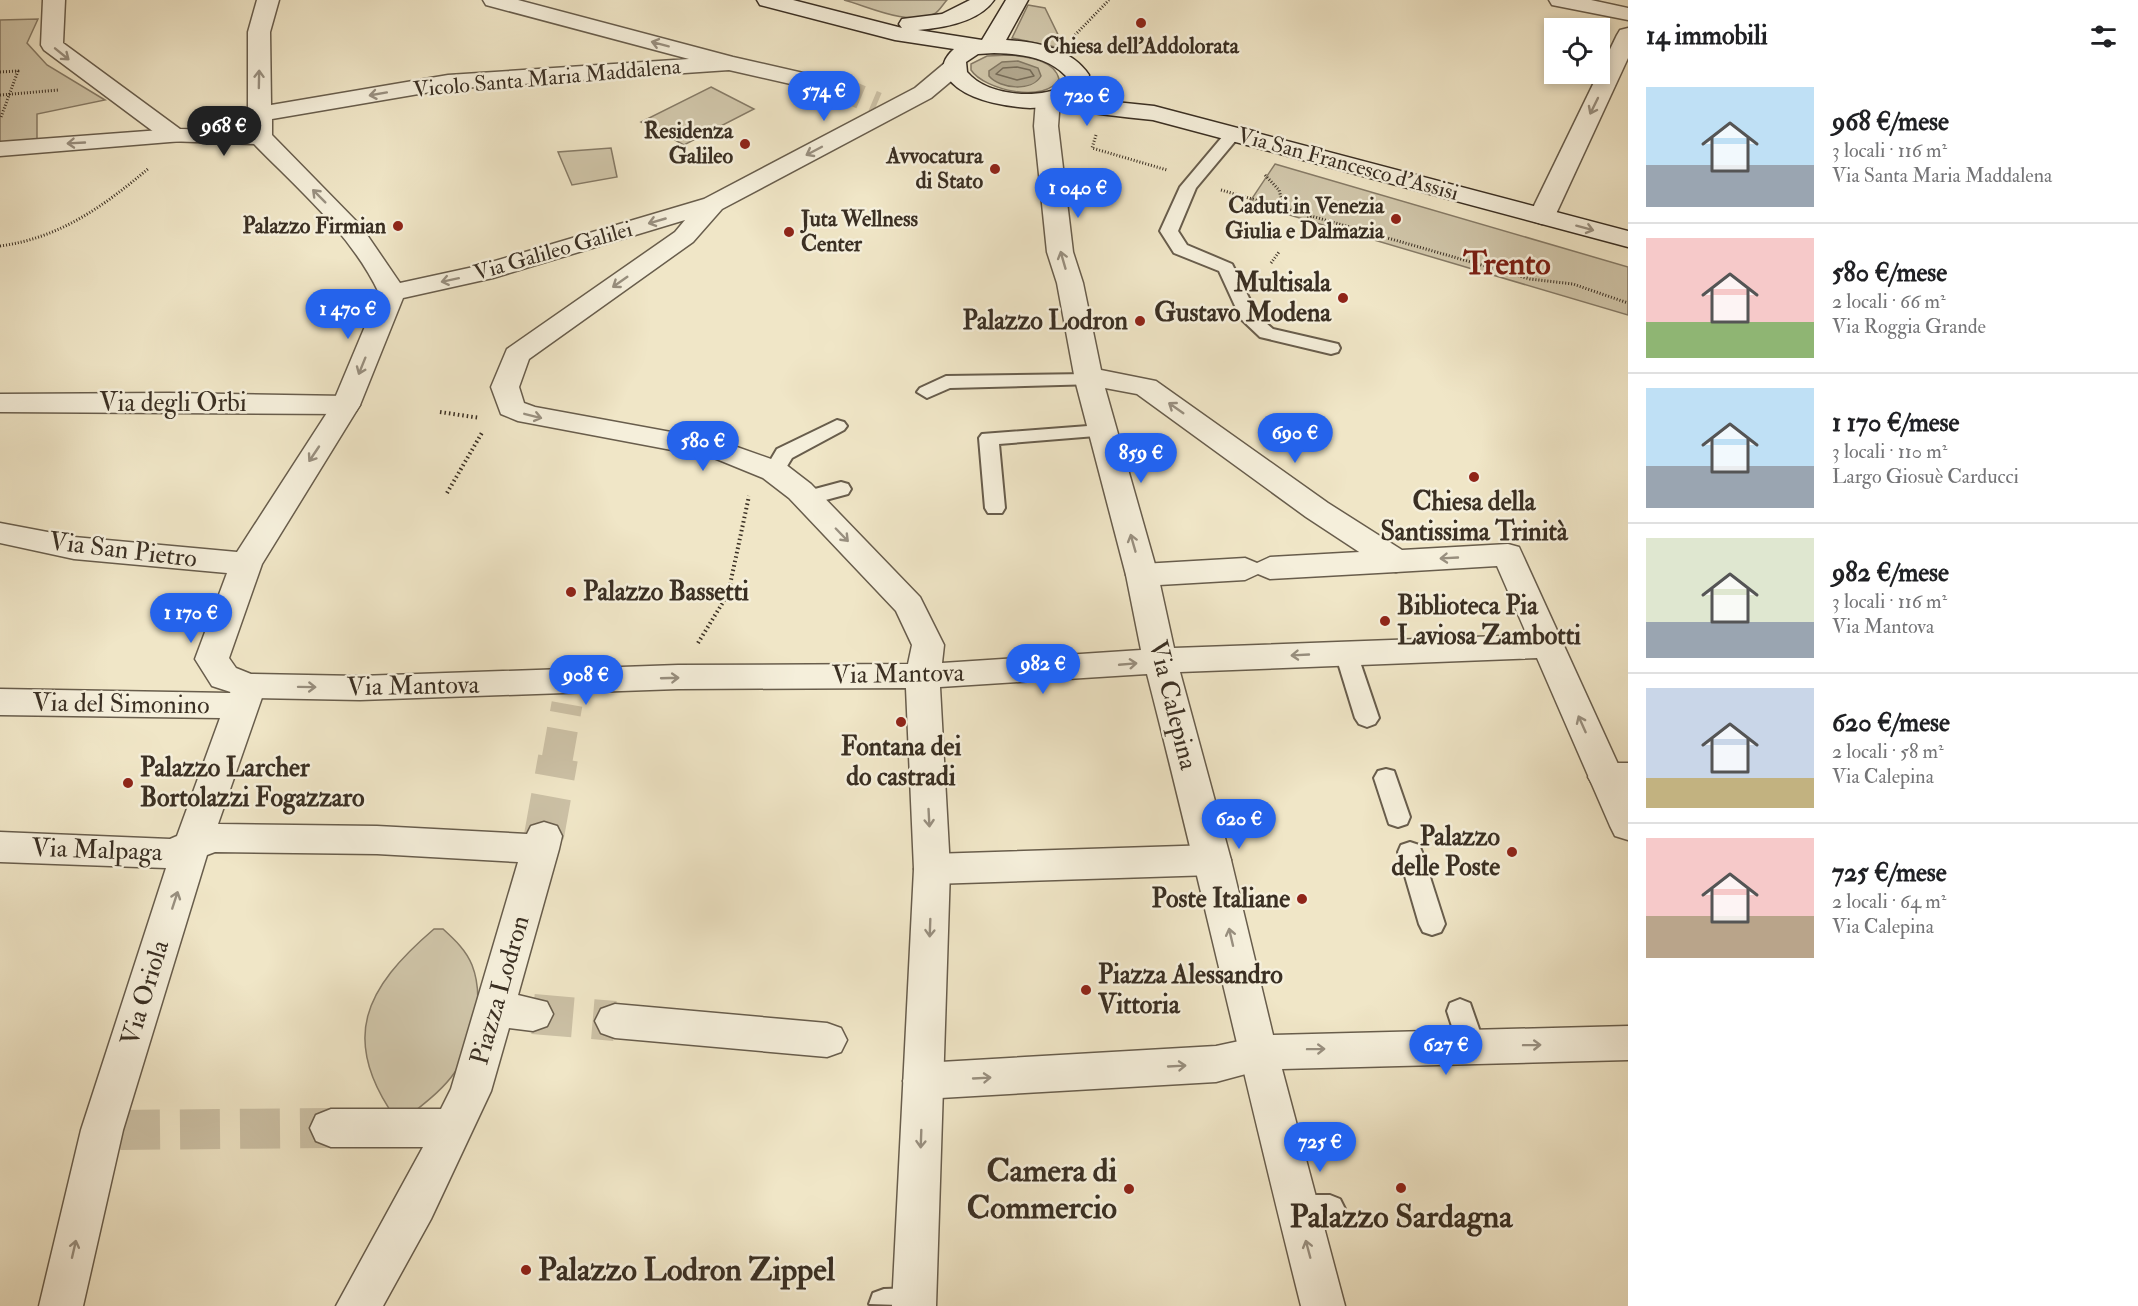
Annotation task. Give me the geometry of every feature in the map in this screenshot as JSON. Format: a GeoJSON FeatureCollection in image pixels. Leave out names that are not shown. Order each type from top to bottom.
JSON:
{"type":"FeatureCollection","features":[{"type":"Feature","properties":{"kind":"street"},"geometry":{"type":"LineString","coordinates":[[54,0],[52,45],[83,70],[183,137]]}},
{"type":"Feature","properties":{"kind":"street"},"geometry":{"type":"LineString","coordinates":[[246,696],[224,677],[212,659],[246,564],[299,476],[346,405],[392,292],[387,280],[341,218],[259,126],[259,32],[268,0]]}},
{"type":"Feature","properties":{"kind":"street"},"geometry":{"type":"LineString","coordinates":[[494,0],[729,63],[839,88]]}},
{"type":"Feature","properties":{"kind":"street"},"geometry":{"type":"LineString","coordinates":[[768,0],[895,33],[955,65]]}},
{"type":"Feature","properties":{"kind":"street"},"geometry":{"type":"LineString","coordinates":[[852,23],[907,24],[938,21],[969,12],[983,0]]}},
{"type":"Feature","properties":{"kind":"street"},"geometry":{"type":"LineString","coordinates":[[987,47],[1017,0]]}},
{"type":"Feature","properties":{"kind":"street"},"geometry":{"type":"LineString","coordinates":[[1560,0],[1628,15]]}},
{"type":"Feature","properties":{"kind":"street","name":"Via San Francesco d'Assisi"},"geometry":{"type":"LineString","coordinates":[[895,33],[987,47],[1026,49],[1049,56],[1065,63],[1078,75],[1154,113]]}},
{"type":"Feature","properties":{"kind":"street"},"geometry":{"type":"LineString","coordinates":[[1542,216],[1628,35]]}},
{"type":"Feature","properties":{"kind":"street","name":"Via Galileo Galilei"},"geometry":{"type":"LineString","coordinates":[[392,292],[484,272],[713,204],[884,107],[923,93],[955,65],[966,50],[987,47]]}},
{"type":"Feature","properties":{"kind":"street","name":"Vicolo Santa Maria Maddalena"},"geometry":{"type":"LineString","coordinates":[[0,149],[183,137],[259,126],[448,82],[729,63]]}},
{"type":"Feature","properties":{"kind":"street","name":"Via San Francesco d'Assisi"},"geometry":{"type":"LineString","coordinates":[[955,65],[957,75],[965,84],[978,91],[1017,99],[1052,100],[1086,107],[1154,113],[1628,239]]}},
{"type":"Feature","properties":{"kind":"street"},"geometry":{"type":"LineString","coordinates":[[1052,100],[1075,90],[1078,75]]}},
{"type":"Feature","properties":{"kind":"street","name":"Via Calepina"},"geometry":{"type":"LineString","coordinates":[[1052,100],[1046,126],[1060,252],[1070,283],[1101,431],[1142,575],[1160,661],[1213,860],[1258,1055],[1314,1209],[1323,1306]]}},
{"type":"Feature","properties":{"kind":"street","name":"Via Galileo Galilei"},"geometry":{"type":"LineString","coordinates":[[713,204],[684,237],[517,355],[505,387],[511,408],[528,415],[707,438],[720,450],[774,471]]}},
{"type":"Feature","properties":{"kind":"street"},"geometry":{"type":"LineString","coordinates":[[1089,378],[1146,387],[1317,510],[1396,561]]}},
{"type":"Feature","properties":{"kind":"street","name":"Via degli Orbi"},"geometry":{"type":"LineString","coordinates":[[0,403],[169,402],[346,405]]}},
{"type":"Feature","properties":{"kind":"street"},"geometry":{"type":"LineString","coordinates":[[774,471],[807,498],[909,605],[928,645],[923,676],[932,869],[924,1081],[904,1304]]}},
{"type":"Feature","properties":{"kind":"street","name":"Via San Pietro"},"geometry":{"type":"LineString","coordinates":[[0,533],[74,548],[246,564]]}},
{"type":"Feature","properties":{"kind":"street"},"geometry":{"type":"LineString","coordinates":[[1142,575],[1508,555],[1548,646],[1617,777],[1628,826]]}},
{"type":"Feature","properties":{"kind":"street","name":"Via Mantova"},"geometry":{"type":"LineString","coordinates":[[246,696],[360,688],[678,677],[923,676],[1160,661],[1548,646]]}},
{"type":"Feature","properties":{"kind":"street","name":"Via del Simonino"},"geometry":{"type":"LineString","coordinates":[[0,702],[246,696]]}},
{"type":"Feature","properties":{"kind":"street","name":"Via Oriola"},"geometry":{"type":"LineString","coordinates":[[61,1306],[192,846],[246,696]]}},
{"type":"Feature","properties":{"kind":"street","name":"Via Malpaga"},"geometry":{"type":"LineString","coordinates":[[0,847],[171,854],[213,838],[377,840]]}},
{"type":"Feature","properties":{"kind":"street","name":"Piazza Lodron"},"geometry":{"type":"LineString","coordinates":[[358,1306],[416,1205],[471,1091],[515,1012],[542,842],[377,840]]}},
{"type":"Feature","properties":{"kind":"street"},"geometry":{"type":"LineString","coordinates":[[932,869],[1213,860]]}},
{"type":"Feature","properties":{"kind":"street"},"geometry":{"type":"LineString","coordinates":[[615,1021],[826,1040]]}},
{"type":"Feature","properties":{"kind":"street"},"geometry":{"type":"LineString","coordinates":[[924,1081],[1216,1064],[1288,1050],[1466,1029],[1628,1043]]}},
{"type":"Feature","properties":{"kind":"street"},"geometry":{"type":"LineString","coordinates":[[331,1128],[453,1128]]}},
{"type":"Feature","properties":{"kind":"lane"},"geometry":{"type":"LineString","coordinates":[[1234,133],[1188,187],[1169,231],[1180,249],[1226,268],[1250,319],[1267,333],[1331,348]]}},
{"type":"Feature","properties":{"kind":"lane"},"geometry":{"type":"LineString","coordinates":[[927,392],[946,381],[1089,378]]}},
{"type":"Feature","properties":{"kind":"lane"},"geometry":{"type":"LineString","coordinates":[[774,471],[784,454],[837,426]]}},
{"type":"Feature","properties":{"kind":"lane"},"geometry":{"type":"LineString","coordinates":[[995,508],[989,438],[1101,431]]}},
{"type":"Feature","properties":{"kind":"lane"},"geometry":{"type":"LineString","coordinates":[[807,498],[841,489]]}},
{"type":"Feature","properties":{"kind":"lane"},"geometry":{"type":"LineString","coordinates":[[1346,653],[1367,718]]}},
{"type":"Feature","properties":{"kind":"lane"},"geometry":{"type":"LineString","coordinates":[[1386,778],[1398,817]]}},
{"type":"Feature","properties":{"kind":"lane"},"geometry":{"type":"LineString","coordinates":[[1410,852],[1432,924]]}},
{"type":"Feature","properties":{"kind":"path"},"geometry":{"type":"LineString","coordinates":[[1072,38],[1109,0]]}},
{"type":"Feature","properties":{"kind":"path"},"geometry":{"type":"LineString","coordinates":[[0,72],[18,71],[3,117],[0,117]]}},
{"type":"Feature","properties":{"kind":"path"},"geometry":{"type":"LineString","coordinates":[[0,95],[63,90]]}},
{"type":"Feature","properties":{"kind":"path"},"geometry":{"type":"LineString","coordinates":[[1096,130],[1092,148],[1196,178],[1211,187],[1530,279],[1574,284],[1628,303]]}},
{"type":"Feature","properties":{"kind":"path"},"geometry":{"type":"LineString","coordinates":[[0,246],[49,237],[105,206],[183,137]]}},
{"type":"Feature","properties":{"kind":"path"},"geometry":{"type":"LineString","coordinates":[[1261,173],[1279,188],[1284,199],[1284,208]]}},
{"type":"Feature","properties":{"kind":"path"},"geometry":{"type":"LineString","coordinates":[[1306,221],[1311,216]]}},
{"type":"Feature","properties":{"kind":"path"},"geometry":{"type":"LineString","coordinates":[[1271,263],[1280,252]]}},
{"type":"Feature","properties":{"kind":"path"},"geometry":{"type":"LineString","coordinates":[[440,412],[490,420]]}},
{"type":"Feature","properties":{"kind":"path"},"geometry":{"type":"LineString","coordinates":[[447,493],[483,431]]}},
{"type":"Feature","properties":{"kind":"path"},"geometry":{"type":"LineString","coordinates":[[694,648],[728,594],[750,491],[774,471]]}},
{"type":"Feature","properties":{"kind":"shaded area"},"geometry":{"type":"Polygon","coordinates":[[[844,0],[947,0],[934,14],[912,18],[889,14],[844,0]]]}},
{"type":"Feature","properties":{"kind":"shaded area"},"geometry":{"type":"Polygon","coordinates":[[[1028,5],[1045,8],[1065,49],[1012,38],[1028,5]]]}},
{"type":"Feature","properties":{"kind":"shaded area"},"geometry":{"type":"Polygon","coordinates":[[[38,19],[27,43],[47,65],[105,100],[37,114],[37,141],[0,145],[0,20],[38,19]]]}},
{"type":"Feature","properties":{"kind":"shaded area"},"geometry":{"type":"Polygon","coordinates":[[[1009,55],[1031,58],[1045,63],[1056,72],[1059,79],[1052,87],[1042,91],[1015,91],[988,83],[971,70],[971,64],[987,56],[1009,55]]]}},
{"type":"Feature","properties":{"kind":"shaded area"},"geometry":{"type":"Polygon","coordinates":[[[711,87],[754,109],[684,145],[641,122],[711,87]]]}},
{"type":"Feature","properties":{"kind":"shaded area"},"geometry":{"type":"Polygon","coordinates":[[[611,148],[617,177],[572,185],[558,152],[611,148]]]}},
{"type":"Feature","properties":{"kind":"shaded area"},"geometry":{"type":"Polygon","coordinates":[[[1275,164],[1628,267],[1628,315],[1249,203],[1275,164]]]}},
{"type":"Feature","properties":{"kind":"shaded area"},"geometry":{"type":"Polygon","coordinates":[[[434,929],[443,929],[470,960],[478,992],[476,1020],[462,1061],[450,1079],[404,1120],[396,1119],[378,1090],[368,1064],[365,1039],[368,1016],[377,994],[391,972],[434,929]]]}},
{"type":"Feature","properties":{"kind":"water"},"geometry":{"type":"Polygon","coordinates":[[[1018,61],[1038,68],[1041,76],[1037,81],[1031,85],[1016,87],[1000,84],[989,76],[989,71],[1002,62],[1018,61]]]}},
{"type":"Feature","properties":{"kind":"tunnel"},"geometry":{"type":"LineString","coordinates":[[839,88],[877,104]]}},
{"type":"Feature","properties":{"kind":"tunnel"},"geometry":{"type":"LineString","coordinates":[[557,760],[567,704]]}},
{"type":"Feature","properties":{"kind":"tunnel"},"geometry":{"type":"LineString","coordinates":[[544,836],[558,758]]}},
{"type":"Feature","properties":{"kind":"tunnel"},"geometry":{"type":"LineString","coordinates":[[533,1014],[615,1021]]}},
{"type":"Feature","properties":{"kind":"tunnel"},"geometry":{"type":"LineString","coordinates":[[120,1130],[331,1128]]}},
{"type":"Feature","properties":{"kind":"place","name":"Chiesa dell'Addolorata"},"geometry":{"type":"Point","coordinates":[1141,23]}},
{"type":"Feature","properties":{"kind":"place","name":"Residenza Galileo"},"geometry":{"type":"Point","coordinates":[745,144]}},
{"type":"Feature","properties":{"kind":"place","name":"Avvocatura di Stato"},"geometry":{"type":"Point","coordinates":[995,169]}},
{"type":"Feature","properties":{"kind":"place","name":"Caduti in Venezia Giulia e Dalmazia"},"geometry":{"type":"Point","coordinates":[1396,219]}},
{"type":"Feature","properties":{"kind":"place","name":"Palazzo Firmian"},"geometry":{"type":"Point","coordinates":[398,226]}},
{"type":"Feature","properties":{"kind":"place","name":"Juta Wellness Center"},"geometry":{"type":"Point","coordinates":[789,232]}},
{"type":"Feature","properties":{"kind":"place","name":"Multisala Gustavo Modena"},"geometry":{"type":"Point","coordinates":[1343,298]}},
{"type":"Feature","properties":{"kind":"place","name":"Palazzo Lodron"},"geometry":{"type":"Point","coordinates":[1140,321]}},
{"type":"Feature","properties":{"kind":"place","name":"Chiesa della Santissima Trinità"},"geometry":{"type":"Point","coordinates":[1474,477]}},
{"type":"Feature","properties":{"kind":"place","name":"Palazzo Bassetti"},"geometry":{"type":"Point","coordinates":[571,592]}},
{"type":"Feature","properties":{"kind":"place","name":"Biblioteca Pia Laviosa Zambotti"},"geometry":{"type":"Point","coordinates":[1385,621]}},
{"type":"Feature","properties":{"kind":"place","name":"Fontana dei do castradi"},"geometry":{"type":"Point","coordinates":[901,722]}},
{"type":"Feature","properties":{"kind":"place","name":"Palazzo Larcher Bortolazzi Fogazzaro"},"geometry":{"type":"Point","coordinates":[128,783]}},
{"type":"Feature","properties":{"kind":"place","name":"Palazzo delle Poste"},"geometry":{"type":"Point","coordinates":[1512,852]}},
{"type":"Feature","properties":{"kind":"place","name":"Poste Italiane"},"geometry":{"type":"Point","coordinates":[1302,899]}},
{"type":"Feature","properties":{"kind":"place","name":"Piazza Alessandro Vittoria"},"geometry":{"type":"Point","coordinates":[1086,990]}},
{"type":"Feature","properties":{"kind":"place","name":"Palazzo Sardagna"},"geometry":{"type":"Point","coordinates":[1401,1188]}},
{"type":"Feature","properties":{"kind":"place","name":"Camera di Commercio"},"geometry":{"type":"Point","coordinates":[1129,1189]}},
{"type":"Feature","properties":{"kind":"place","name":"Palazzo Lodron Zippel"},"geometry":{"type":"Point","coordinates":[526,1270]}},
{"type":"Feature","properties":{"kind":"district","name":"Trento"},"geometry":{"type":"Point","coordinates":[1507,264]}}]}
